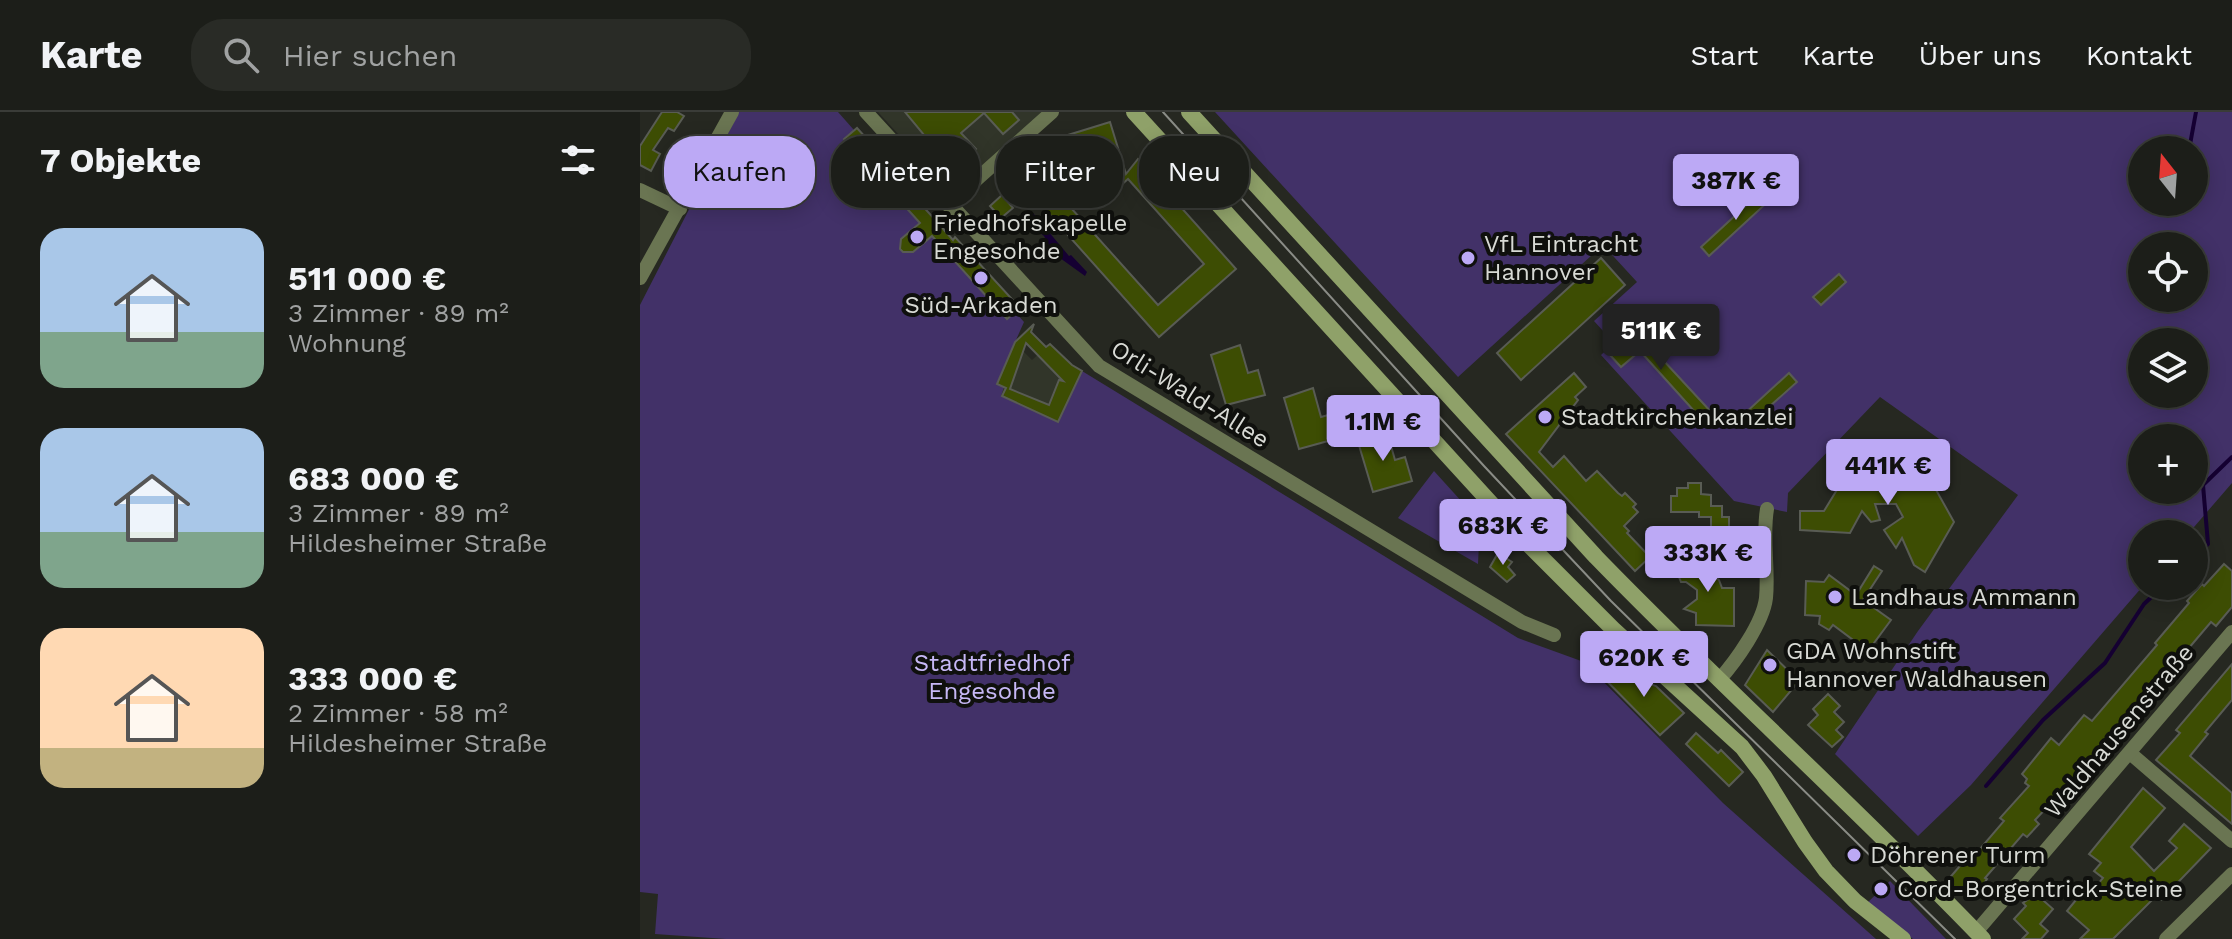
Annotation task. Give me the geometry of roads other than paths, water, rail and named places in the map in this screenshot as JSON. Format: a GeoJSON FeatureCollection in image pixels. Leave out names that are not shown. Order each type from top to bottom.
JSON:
{"type":"FeatureCollection","features":[{"type":"Feature","properties":{"kind":"main road"},"geometry":{"type":"LineString","coordinates":[[1134,112],[1530,546],[1613,629],[1742,747],[1826,871],[1855,901],[1903,939]]}},
{"type":"Feature","properties":{"kind":"main road"},"geometry":{"type":"LineString","coordinates":[[1189,112],[1596,557],[1979,935]]}},
{"type":"Feature","properties":{"kind":"street"},"geometry":{"type":"LineString","coordinates":[[640,278],[732,112]]}},
{"type":"Feature","properties":{"kind":"street","name":"Orli-Wald-Allee"},"geometry":{"type":"LineString","coordinates":[[866,112],[887,136]]}},
{"type":"Feature","properties":{"kind":"street"},"geometry":{"type":"LineString","coordinates":[[980,176],[1052,112]]}},
{"type":"Feature","properties":{"kind":"street"},"geometry":{"type":"LineString","coordinates":[[640,190],[680,209]]}},
{"type":"Feature","properties":{"kind":"street","name":"Orli-Wald-Allee"},"geometry":{"type":"LineString","coordinates":[[951,208],[1099,366],[1522,622],[1554,635]]}},
{"type":"Feature","properties":{"kind":"street"},"geometry":{"type":"LineString","coordinates":[[1719,680],[1738,656],[1764,610],[1767,509]]}},
{"type":"Feature","properties":{"kind":"street","name":"Waldhausenstraße"},"geometry":{"type":"LineString","coordinates":[[1979,935],[2232,632]]}},
{"type":"Feature","properties":{"kind":"street"},"geometry":{"type":"LineString","coordinates":[[2130,753],[2232,841]]}},
{"type":"Feature","properties":{"kind":"street"},"geometry":{"type":"LineString","coordinates":[[2166,939],[2232,874]]}},
{"type":"Feature","properties":{"kind":"waterway"},"geometry":{"type":"LineString","coordinates":[[2192,136],[2196,112]]}},
{"type":"Feature","properties":{"kind":"waterway"},"geometry":{"type":"LineString","coordinates":[[2206,520],[2203,485],[2232,457]]}},
{"type":"Feature","properties":{"kind":"waterway"},"geometry":{"type":"LineString","coordinates":[[1986,786],[2043,720],[2105,663],[2148,600]]}},
{"type":"Feature","properties":{"kind":"tram line"},"geometry":{"type":"LineString","coordinates":[[1163,112],[1484,466],[1611,601],[1955,939]]}},
{"type":"Feature","properties":{"kind":"place","name":"Friedhofskapelle Engesohde"},"geometry":{"type":"Point","coordinates":[917,237]}},
{"type":"Feature","properties":{"kind":"place","name":"VfL Eintracht Hannover"},"geometry":{"type":"Point","coordinates":[1468,258]}},
{"type":"Feature","properties":{"kind":"place","name":"Süd-Arkaden"},"geometry":{"type":"Point","coordinates":[981,278]}},
{"type":"Feature","properties":{"kind":"place","name":"Stadtkirchenkanzlei"},"geometry":{"type":"Point","coordinates":[1545,417]}},
{"type":"Feature","properties":{"kind":"place","name":"Landhaus Ammann"},"geometry":{"type":"Point","coordinates":[1835,597]}},
{"type":"Feature","properties":{"kind":"place","name":"GDA Wohnstift Hannover Waldhausen"},"geometry":{"type":"Point","coordinates":[1770,665]}},
{"type":"Feature","properties":{"kind":"place","name":"Döhrener Turm"},"geometry":{"type":"Point","coordinates":[1854,855]}},
{"type":"Feature","properties":{"kind":"place","name":"Cord-Borgentrick-Steine"},"geometry":{"type":"Point","coordinates":[1881,889]}},
{"type":"Feature","properties":{"kind":"park label","name":"Stadtfriedhof Engesohde"},"geometry":{"type":"Point","coordinates":[992,677]}}]}
